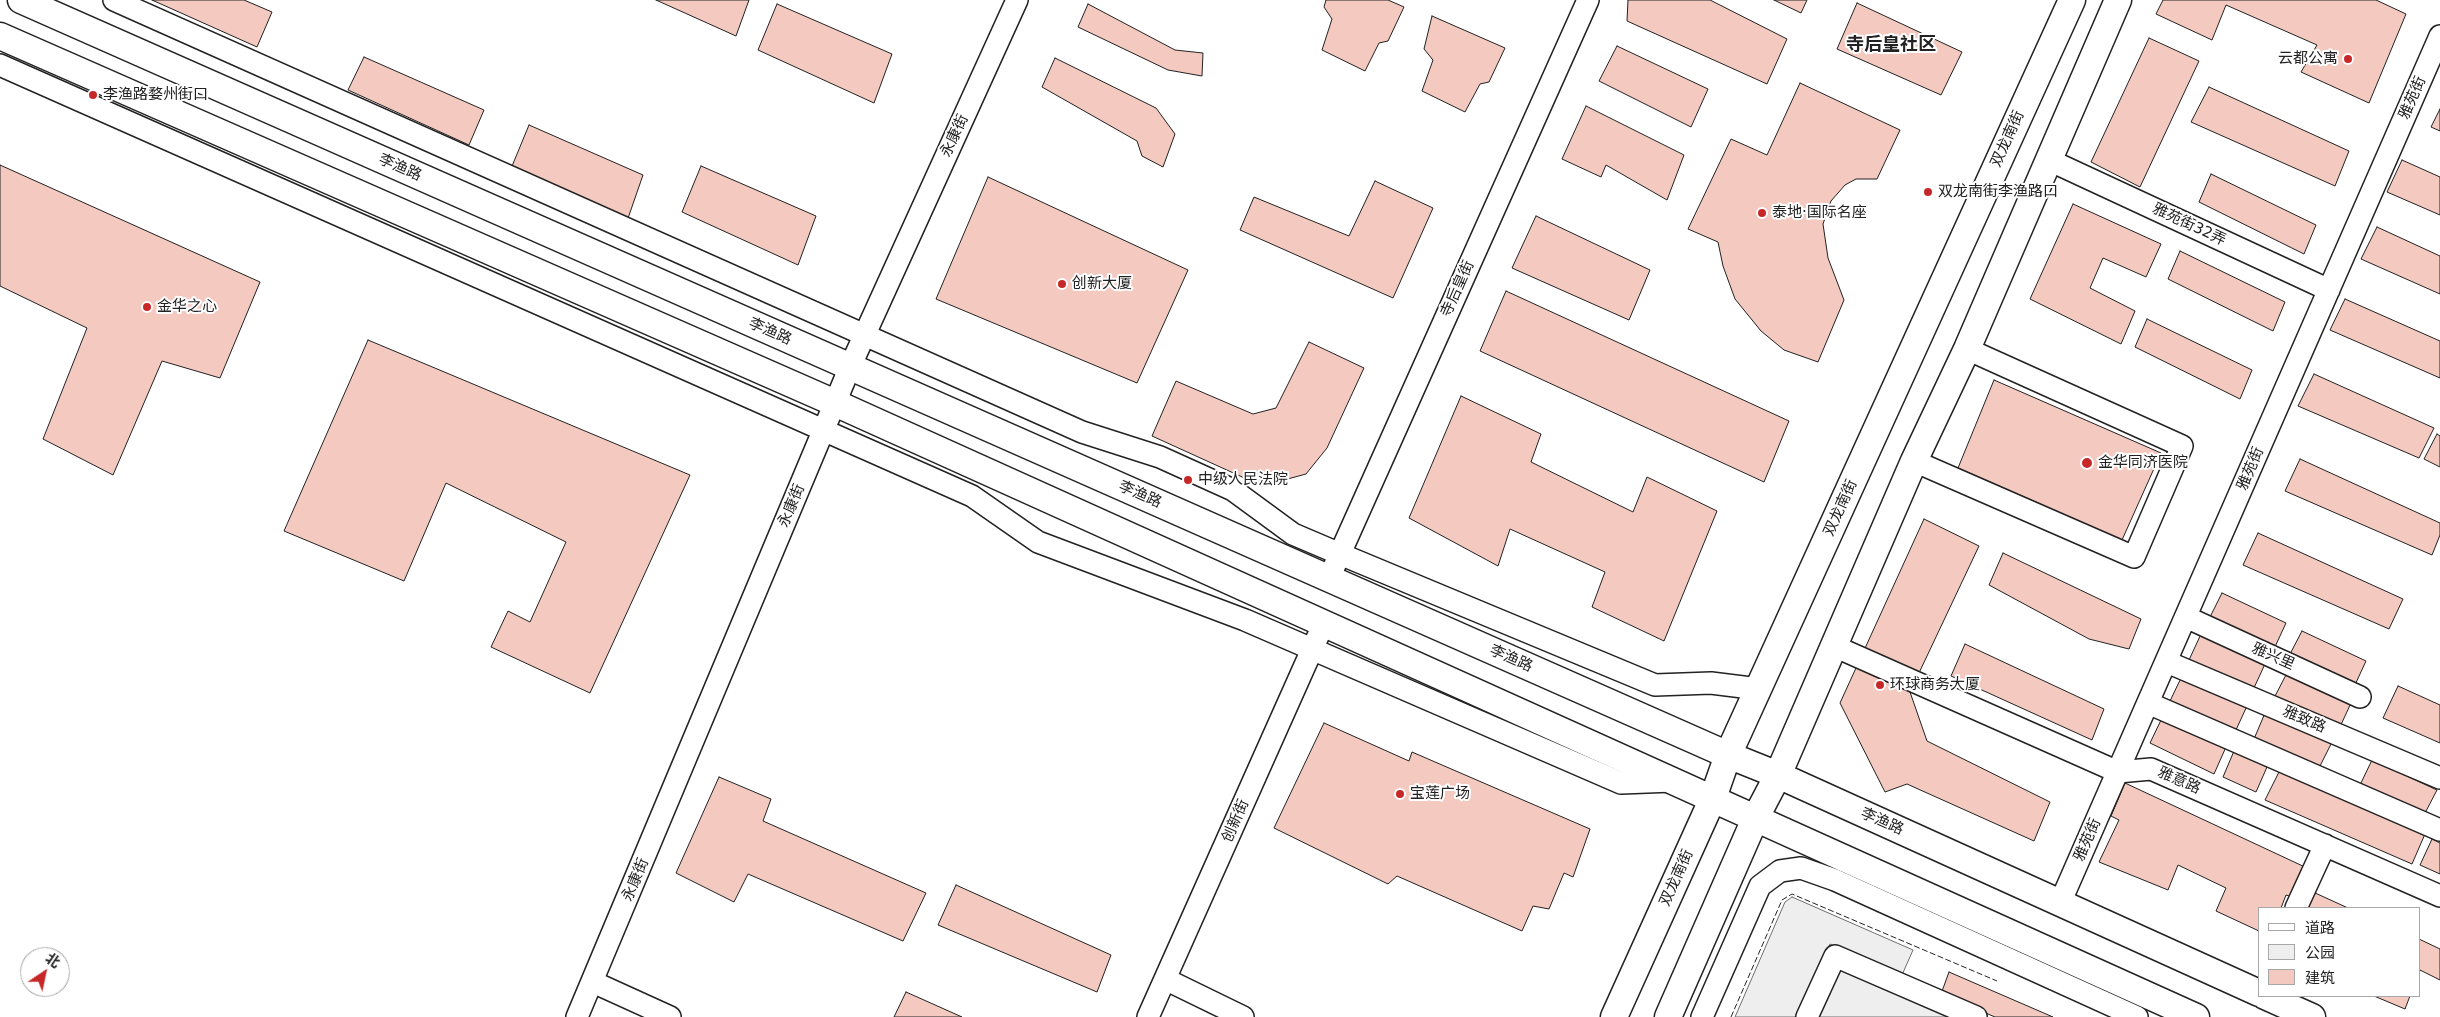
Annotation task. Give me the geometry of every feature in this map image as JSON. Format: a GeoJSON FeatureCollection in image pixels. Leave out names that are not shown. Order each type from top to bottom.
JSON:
{"type":"FeatureCollection","features":[{"type":"Feature","properties":{"kind":"main road","name":"李渔路"},"geometry":{"type":"LineString","coordinates":[[21,0],[1728,756],[1778,775],[2258,992]]}},
{"type":"Feature","properties":{"kind":"main road","name":"双龙南街"},"geometry":{"type":"LineString","coordinates":[[1614,1017],[1713,798],[1728,756],[1758,689],[2072,0]]}},
{"type":"Feature","properties":{"kind":"main road"},"geometry":{"type":"LineString","coordinates":[[1668,1017],[1755,819],[1778,775],[1914,461],[1967,349],[2118,0]]}},
{"type":"Feature","properties":{"kind":"main road"},"geometry":{"type":"LineString","coordinates":[[0,36],[835,403],[1323,625],[1676,781],[1755,819],[2196,1017]]}},
{"type":"Feature","properties":{"kind":"main road","name":"李渔路"},"geometry":{"type":"LineString","coordinates":[[2269,997],[2312,1017]]}},
{"type":"Feature","properties":{"kind":"street"},"geometry":{"type":"LineString","coordinates":[[114,0],[1082,432],[1160,457],[1232,490],[1293,534],[1340,554],[1655,685],[1710,683],[1758,689]]}},
{"type":"Feature","properties":{"kind":"street","name":"永康街"},"geometry":{"type":"LineString","coordinates":[[577,1017],[850,367],[1017,0]]}},
{"type":"Feature","properties":{"kind":"street","name":"寺后皇街"},"geometry":{"type":"LineString","coordinates":[[1328,578],[1588,0]]}},
{"type":"Feature","properties":{"kind":"street","name":"雅苑街"},"geometry":{"type":"LineString","coordinates":[[2060,903],[2440,36]]}},
{"type":"Feature","properties":{"kind":"street"},"geometry":{"type":"LineString","coordinates":[[0,65],[972,496],[1038,542],[1245,620],[1621,783],[1676,781]]}},
{"type":"Feature","properties":{"kind":"street","name":"雅苑街32弄"},"geometry":{"type":"LineString","coordinates":[[2049,160],[2329,290]]}},
{"type":"Feature","properties":{"kind":"street"},"geometry":{"type":"LineString","coordinates":[[1914,461],[2134,557],[2182,446],[1967,349]]}},
{"type":"Feature","properties":{"kind":"street","name":"雅兴里"},"geometry":{"type":"LineString","coordinates":[[2186,617],[2360,696]]}},
{"type":"Feature","properties":{"kind":"street","name":"创新街"},"geometry":{"type":"LineString","coordinates":[[1148,1017],[1323,625]]}},
{"type":"Feature","properties":{"kind":"street","name":"雅意路"},"geometry":{"type":"LineString","coordinates":[[1834,646],[2118,772],[2151,769],[2440,896]]}},
{"type":"Feature","properties":{"kind":"street","name":"雅致路"},"geometry":{"type":"LineString","coordinates":[[2167,662],[2440,778]]}},
{"type":"Feature","properties":{"kind":"street"},"geometry":{"type":"LineString","coordinates":[[2148,703],[2440,830]]}},
{"type":"Feature","properties":{"kind":"street"},"geometry":{"type":"LineString","coordinates":[[2296,907],[2325,845]]}},
{"type":"Feature","properties":{"kind":"street"},"geometry":{"type":"LineString","coordinates":[[1702,1017],[1760,886],[1780,871],[1801,868],[1835,880],[2137,1017]]}},
{"type":"Feature","properties":{"kind":"street"},"geometry":{"type":"LineString","coordinates":[[1806,1017],[1835,956],[1976,1017]]}},
{"type":"Feature","properties":{"kind":"street"},"geometry":{"type":"LineString","coordinates":[[1165,979],[1243,1017]]}},
{"type":"Feature","properties":{"kind":"street"},"geometry":{"type":"LineString","coordinates":[[593,982],[670,1017]]}},
{"type":"Feature","properties":{"kind":"green space"},"geometry":{"type":"Polygon","coordinates":[[[1792,897],[1913,950],[1902,975],[1830,944],[1795,1017],[1735,1017],[1785,902],[1792,897]]]}},
{"type":"Feature","properties":{"kind":"green space"},"geometry":{"type":"Polygon","coordinates":[[[1840,967],[1958,1017],[1817,1017],[1840,967]]]}},
{"type":"Feature","properties":{"kind":"building"},"geometry":{"type":"Polygon","coordinates":[[[152,0],[244,0],[272,12],[257,47],[152,0]]]}},
{"type":"Feature","properties":{"kind":"building"},"geometry":{"type":"Polygon","coordinates":[[[656,0],[749,0],[736,36],[656,0]]]}},
{"type":"Feature","properties":{"kind":"building"},"geometry":{"type":"Polygon","coordinates":[[[1326,0],[1388,0],[1404,7],[1388,41],[1379,43],[1365,71],[1322,50],[1332,19],[1324,7],[1326,0]]]}},
{"type":"Feature","properties":{"kind":"building"},"geometry":{"type":"Polygon","coordinates":[[[1628,0],[1710,0],[1787,39],[1767,84],[1627,21],[1628,0]]]}},
{"type":"Feature","properties":{"kind":"building"},"geometry":{"type":"Polygon","coordinates":[[[1774,0],[1807,0],[1801,13],[1774,0]]]}},
{"type":"Feature","properties":{"kind":"building","name":"云都公寓"},"geometry":{"type":"Polygon","coordinates":[[[2163,0],[2376,0],[2406,14],[2369,103],[2301,72],[2317,45],[2226,5],[2212,40],[2156,14],[2163,0]]]}},
{"type":"Feature","properties":{"kind":"building"},"geometry":{"type":"Polygon","coordinates":[[[1857,3],[1962,52],[1941,95],[1837,49],[1857,3]]]}},
{"type":"Feature","properties":{"kind":"building"},"geometry":{"type":"Polygon","coordinates":[[[777,4],[892,54],[874,103],[758,50],[777,4]]]}},
{"type":"Feature","properties":{"kind":"building"},"geometry":{"type":"Polygon","coordinates":[[[1088,4],[1175,50],[1203,53],[1202,76],[1168,70],[1078,27],[1088,4]]]}},
{"type":"Feature","properties":{"kind":"building"},"geometry":{"type":"Polygon","coordinates":[[[1432,16],[1505,48],[1489,82],[1480,84],[1465,112],[1422,91],[1433,60],[1424,49],[1432,16]]]}},
{"type":"Feature","properties":{"kind":"building"},"geometry":{"type":"Polygon","coordinates":[[[2149,38],[2199,61],[2140,187],[2091,162],[2149,38]]]}},
{"type":"Feature","properties":{"kind":"building"},"geometry":{"type":"Polygon","coordinates":[[[1617,46],[1708,89],[1691,127],[1599,81],[1617,46]]]}},
{"type":"Feature","properties":{"kind":"building"},"geometry":{"type":"Polygon","coordinates":[[[364,57],[484,110],[469,145],[348,90],[364,57]]]}},
{"type":"Feature","properties":{"kind":"building"},"geometry":{"type":"Polygon","coordinates":[[[1055,58],[1156,108],[1175,134],[1163,167],[1142,156],[1137,141],[1042,87],[1055,58]]]}},
{"type":"Feature","properties":{"kind":"building","name":"泰地·国际名座"},"geometry":{"type":"Polygon","coordinates":[[[1800,83],[1900,130],[1877,179],[1856,179],[1845,185],[1831,201],[1823,224],[1828,258],[1844,300],[1818,362],[1784,350],[1761,331],[1735,299],[1723,266],[1718,242],[1688,229],[1731,139],[1767,155],[1800,83]]]}},
{"type":"Feature","properties":{"kind":"building"},"geometry":{"type":"Polygon","coordinates":[[[2209,87],[2349,151],[2335,186],[2191,122],[2209,87]]]}},
{"type":"Feature","properties":{"kind":"building"},"geometry":{"type":"Polygon","coordinates":[[[1586,106],[1684,155],[1667,200],[1606,165],[1601,177],[1562,159],[1586,106]]]}},
{"type":"Feature","properties":{"kind":"building"},"geometry":{"type":"Polygon","coordinates":[[[2440,109],[2440,131],[2431,127],[2440,109]]]}},
{"type":"Feature","properties":{"kind":"building"},"geometry":{"type":"Polygon","coordinates":[[[529,125],[643,175],[626,224],[510,171],[529,125]]]}},
{"type":"Feature","properties":{"kind":"building"},"geometry":{"type":"Polygon","coordinates":[[[2402,160],[2440,177],[2440,215],[2387,192],[2402,160]]]}},
{"type":"Feature","properties":{"kind":"building","name":"金华之心"},"geometry":{"type":"Polygon","coordinates":[[[0,165],[260,282],[220,378],[162,361],[113,475],[43,439],[87,328],[0,286],[0,165]]]}},
{"type":"Feature","properties":{"kind":"building"},"geometry":{"type":"Polygon","coordinates":[[[701,166],[816,216],[798,265],[682,212],[701,166]]]}},
{"type":"Feature","properties":{"kind":"building"},"geometry":{"type":"Polygon","coordinates":[[[2211,174],[2316,225],[2304,254],[2199,202],[2211,174]]]}},
{"type":"Feature","properties":{"kind":"building","name":"创新大厦"},"geometry":{"type":"Polygon","coordinates":[[[988,177],[1188,270],[1137,383],[936,299],[988,177]]]}},
{"type":"Feature","properties":{"kind":"building"},"geometry":{"type":"Polygon","coordinates":[[[1375,181],[1433,208],[1393,298],[1240,230],[1254,197],[1349,236],[1375,181]]]}},
{"type":"Feature","properties":{"kind":"building"},"geometry":{"type":"Polygon","coordinates":[[[2073,204],[2161,244],[2146,277],[2103,258],[2090,288],[2135,311],[2121,344],[2030,299],[2073,204]]]}},
{"type":"Feature","properties":{"kind":"building"},"geometry":{"type":"Polygon","coordinates":[[[1536,216],[1650,270],[1629,320],[1512,268],[1536,216]]]}},
{"type":"Feature","properties":{"kind":"building"},"geometry":{"type":"Polygon","coordinates":[[[2377,227],[2440,256],[2440,294],[2361,259],[2377,227]]]}},
{"type":"Feature","properties":{"kind":"building"},"geometry":{"type":"Polygon","coordinates":[[[2180,251],[2285,302],[2273,331],[2168,279],[2180,251]]]}},
{"type":"Feature","properties":{"kind":"building"},"geometry":{"type":"Polygon","coordinates":[[[1506,291],[1789,421],[1764,482],[1480,351],[1506,291]]]}},
{"type":"Feature","properties":{"kind":"building"},"geometry":{"type":"Polygon","coordinates":[[[2345,299],[2440,341],[2440,378],[2330,330],[2345,299]]]}},
{"type":"Feature","properties":{"kind":"building"},"geometry":{"type":"Polygon","coordinates":[[[2147,319],[2252,370],[2240,399],[2135,347],[2147,319]]]}},
{"type":"Feature","properties":{"kind":"building"},"geometry":{"type":"Polygon","coordinates":[[[368,340],[690,475],[590,693],[491,647],[508,611],[530,622],[566,542],[446,483],[404,581],[284,531],[368,340]]]}},
{"type":"Feature","properties":{"kind":"building"},"geometry":{"type":"Polygon","coordinates":[[[1309,342],[1364,368],[1327,448],[1306,474],[1262,486],[1152,436],[1176,381],[1253,414],[1276,408],[1309,342]]]}},
{"type":"Feature","properties":{"kind":"building"},"geometry":{"type":"Polygon","coordinates":[[[2314,374],[2434,428],[2419,458],[2298,406],[2314,374]]]}},
{"type":"Feature","properties":{"kind":"building"},"geometry":{"type":"Polygon","coordinates":[[[1994,380],[2161,453],[2122,540],[1958,468],[1994,380]]]}},
{"type":"Feature","properties":{"kind":"building"},"geometry":{"type":"Polygon","coordinates":[[[1461,396],[1541,434],[1531,462],[1633,512],[1647,477],[1717,511],[1664,641],[1592,607],[1605,572],[1510,529],[1498,566],[1409,518],[1461,396]]]}},
{"type":"Feature","properties":{"kind":"building"},"geometry":{"type":"Polygon","coordinates":[[[2437,434],[2440,436],[2440,467],[2424,459],[2437,434]]]}},
{"type":"Feature","properties":{"kind":"building"},"geometry":{"type":"Polygon","coordinates":[[[2300,459],[2440,523],[2440,535],[2432,555],[2285,491],[2300,459]]]}},
{"type":"Feature","properties":{"kind":"building","name":"环球商务大厦"},"geometry":{"type":"Polygon","coordinates":[[[1924,519],[1979,546],[1910,692],[1927,741],[2050,802],[2034,841],[1907,784],[1885,792],[1840,703],[1924,519]]]}},
{"type":"Feature","properties":{"kind":"building"},"geometry":{"type":"Polygon","coordinates":[[[2258,533],[2403,599],[2389,629],[2243,565],[2258,533]]]}},
{"type":"Feature","properties":{"kind":"building"},"geometry":{"type":"Polygon","coordinates":[[[2003,553],[2141,619],[2129,649],[2089,639],[1989,585],[2003,553]]]}},
{"type":"Feature","properties":{"kind":"building"},"geometry":{"type":"Polygon","coordinates":[[[2222,593],[2286,623],[2274,649],[2209,619],[2222,593]]]}},
{"type":"Feature","properties":{"kind":"building"},"geometry":{"type":"Polygon","coordinates":[[[2302,631],[2366,661],[2354,687],[2289,656],[2302,631]]]}},
{"type":"Feature","properties":{"kind":"building"},"geometry":{"type":"Polygon","coordinates":[[[2201,634],[2265,664],[2253,690],[2189,660],[2201,634]]]}},
{"type":"Feature","properties":{"kind":"building"},"geometry":{"type":"Polygon","coordinates":[[[1965,644],[2104,709],[2092,740],[1951,676],[1965,644]]]}},
{"type":"Feature","properties":{"kind":"building"},"geometry":{"type":"Polygon","coordinates":[[[2287,673],[2351,703],[2339,729],[2274,698],[2287,673]]]}},
{"type":"Feature","properties":{"kind":"building"},"geometry":{"type":"Polygon","coordinates":[[[2182,676],[2247,706],[2235,732],[2170,701],[2182,676]]]}},
{"type":"Feature","properties":{"kind":"building"},"geometry":{"type":"Polygon","coordinates":[[[2398,686],[2440,705],[2440,743],[2383,718],[2398,686]]]}},
{"type":"Feature","properties":{"kind":"building"},"geometry":{"type":"Polygon","coordinates":[[[2265,713],[2332,742],[2319,768],[2254,739],[2265,713]]]}},
{"type":"Feature","properties":{"kind":"building"},"geometry":{"type":"Polygon","coordinates":[[[2162,718],[2226,747],[2214,774],[2150,743],[2162,718]]]}},
{"type":"Feature","properties":{"kind":"building","name":"宝莲广场"},"geometry":{"type":"Polygon","coordinates":[[[1324,723],[1409,761],[1412,752],[1590,829],[1573,877],[1564,873],[1549,909],[1533,906],[1522,931],[1397,876],[1388,884],[1274,828],[1324,723]]]}},
{"type":"Feature","properties":{"kind":"building"},"geometry":{"type":"Polygon","coordinates":[[[2234,751],[2267,767],[2256,792],[2223,777],[2234,751]]]}},
{"type":"Feature","properties":{"kind":"building"},"geometry":{"type":"Polygon","coordinates":[[[2372,760],[2437,790],[2424,815],[2360,785],[2372,760]]]}},
{"type":"Feature","properties":{"kind":"building"},"geometry":{"type":"Polygon","coordinates":[[[2281,768],[2425,834],[2412,864],[2265,800],[2281,768]]]}},
{"type":"Feature","properties":{"kind":"building"},"geometry":{"type":"Polygon","coordinates":[[[719,777],[771,799],[763,821],[926,893],[903,941],[748,874],[734,902],[676,873],[719,777]]]}},
{"type":"Feature","properties":{"kind":"building"},"geometry":{"type":"Polygon","coordinates":[[[2125,783],[2307,868],[2295,898],[2286,895],[2281,907],[2258,907],[2258,931],[2216,911],[2226,888],[2178,865],[2168,890],[2099,862],[2119,820],[2111,816],[2125,783]]]}},
{"type":"Feature","properties":{"kind":"building"},"geometry":{"type":"Polygon","coordinates":[[[2432,839],[2440,843],[2440,874],[2420,865],[2432,839]]]}},
{"type":"Feature","properties":{"kind":"building"},"geometry":{"type":"Polygon","coordinates":[[[956,885],[1111,955],[1097,992],[938,925],[956,885]]]}},
{"type":"Feature","properties":{"kind":"building"},"geometry":{"type":"Polygon","coordinates":[[[2313,892],[2346,907],[2306,907],[2313,892]]]}},
{"type":"Feature","properties":{"kind":"building"},"geometry":{"type":"Polygon","coordinates":[[[2420,939],[2440,949],[2440,980],[2420,970],[2420,939]]]}},
{"type":"Feature","properties":{"kind":"building"},"geometry":{"type":"Polygon","coordinates":[[[1949,972],[2053,1017],[1995,1017],[1941,994],[1949,972]]]}},
{"type":"Feature","properties":{"kind":"building"},"geometry":{"type":"Polygon","coordinates":[[[906,992],[962,1017],[894,1017],[906,992]]]}},
{"type":"Feature","properties":{"kind":"building"},"geometry":{"type":"Polygon","coordinates":[[[2376,997],[2410,997],[2405,1009],[2376,997]]]}},
{"type":"Feature","properties":{"kind":"fence"},"geometry":{"type":"LineString","coordinates":[[1731,1017],[1782,900],[1792,894],[1997,981]]}},
{"type":"Feature","properties":{"kind":"place","name":"云都公寓"},"geometry":{"type":"Point","coordinates":[2348,59]}},
{"type":"Feature","properties":{"kind":"place","name":"李渔路婺州街口"},"geometry":{"type":"Point","coordinates":[93,95]}},
{"type":"Feature","properties":{"kind":"place","name":"双龙南街李渔路口"},"geometry":{"type":"Point","coordinates":[1928,192]}},
{"type":"Feature","properties":{"kind":"place","name":"泰地·国际名座"},"geometry":{"type":"Point","coordinates":[1762,213]}},
{"type":"Feature","properties":{"kind":"place","name":"创新大厦"},"geometry":{"type":"Point","coordinates":[1062,284]}},
{"type":"Feature","properties":{"kind":"place","name":"金华之心"},"geometry":{"type":"Point","coordinates":[147,307]}},
{"type":"Feature","properties":{"kind":"place","name":"金华同济医院"},"geometry":{"type":"Point","coordinates":[2087,463]}},
{"type":"Feature","properties":{"kind":"place","name":"中级人民法院"},"geometry":{"type":"Point","coordinates":[1188,480]}},
{"type":"Feature","properties":{"kind":"place","name":"环球商务大厦"},"geometry":{"type":"Point","coordinates":[1880,685]}},
{"type":"Feature","properties":{"kind":"place","name":"宝莲广场"},"geometry":{"type":"Point","coordinates":[1400,794]}},
{"type":"Feature","properties":{"kind":"district","name":"寺后皇社区"},"geometry":{"type":"Point","coordinates":[1891,45]}}]}
